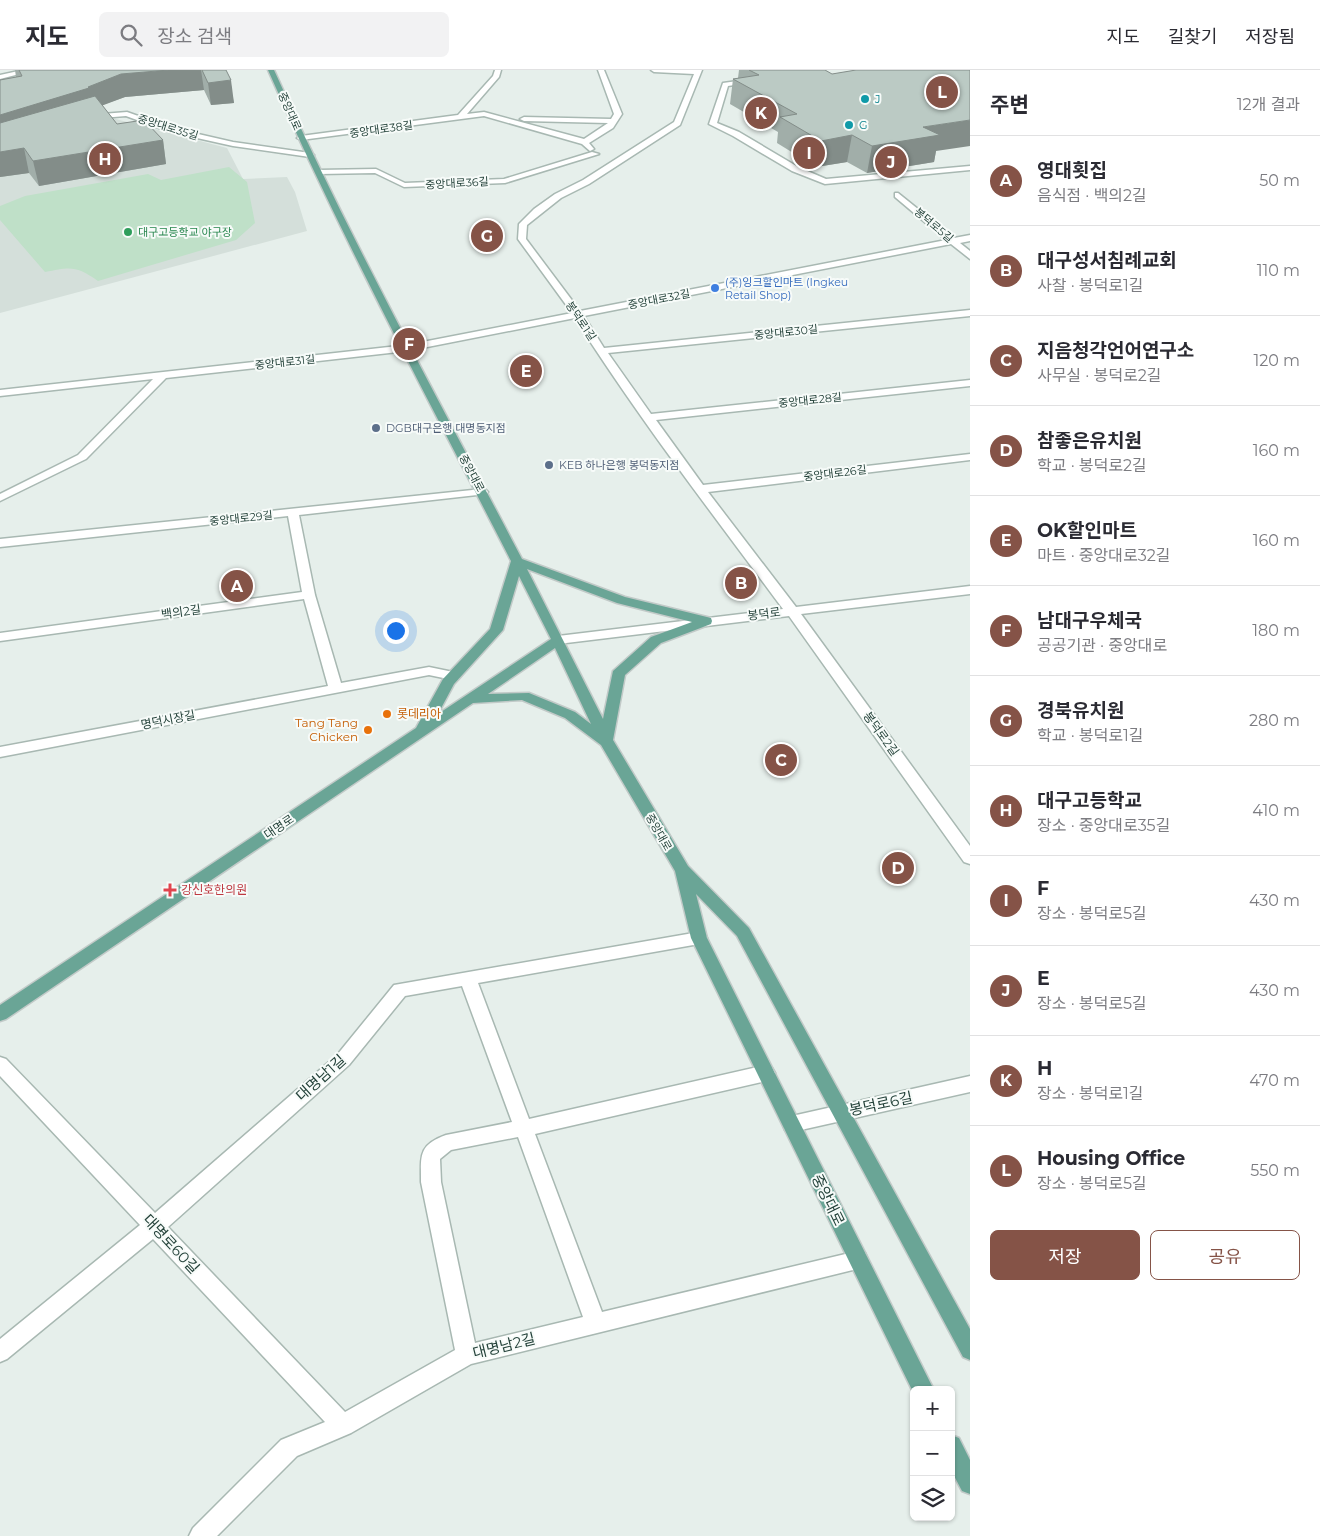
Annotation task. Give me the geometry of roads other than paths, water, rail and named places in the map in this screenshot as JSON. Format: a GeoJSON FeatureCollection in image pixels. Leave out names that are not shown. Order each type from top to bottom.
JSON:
{"type":"FeatureCollection","features":[{"type":"Feature","properties":{"kind":"main road","name":"중앙대로"},"geometry":{"type":"LineString","coordinates":[[272,70],[301,138],[558,640],[607,742],[682,870],[743,932],[970,1350]]}},
{"type":"Feature","properties":{"kind":"main road"},"geometry":{"type":"LineString","coordinates":[[421,731],[448,682],[496,630],[517,561],[621,600],[705,621]]}},
{"type":"Feature","properties":{"kind":"main road"},"geometry":{"type":"LineString","coordinates":[[468,699],[524,696],[570,715],[607,742],[618,674],[656,640],[705,621]]}},
{"type":"Feature","properties":{"kind":"main road","name":"대명로"},"geometry":{"type":"LineString","coordinates":[[0,1014],[558,640]]}},
{"type":"Feature","properties":{"kind":"main road","name":"중앙대로"},"geometry":{"type":"LineString","coordinates":[[682,870],[699,938],[921,1386]]}},
{"type":"Feature","properties":{"kind":"main road"},"geometry":{"type":"LineString","coordinates":[[955,1454],[970,1484]]}},
{"type":"Feature","properties":{"kind":"street"},"geometry":{"type":"LineString","coordinates":[[0,77],[32,70]]}},
{"type":"Feature","properties":{"kind":"street"},"geometry":{"type":"LineString","coordinates":[[461,116],[496,77],[498,70]]}},
{"type":"Feature","properties":{"kind":"street"},"geometry":{"type":"LineString","coordinates":[[601,70],[618,114],[614,121],[585,142],[601,161]]}},
{"type":"Feature","properties":{"kind":"street"},"geometry":{"type":"LineString","coordinates":[[654,70],[698,71]]}},
{"type":"Feature","properties":{"kind":"street","name":"봉덕로1길"},"geometry":{"type":"LineString","coordinates":[[698,71],[677,123],[601,161],[586,182],[558,196],[537,210],[523,224],[522,239],[578,315],[601,351],[700,489],[791,610]]}},
{"type":"Feature","properties":{"kind":"street"},"geometry":{"type":"LineString","coordinates":[[758,80],[725,84],[713,124],[736,134],[795,169],[826,182],[970,168]]}},
{"type":"Feature","properties":{"kind":"street","name":"중앙대로35길"},"geometry":{"type":"LineString","coordinates":[[85,118],[94,115],[127,114],[170,130],[233,144],[310,155]]}},
{"type":"Feature","properties":{"kind":"street","name":"중앙대로38길"},"geometry":{"type":"LineString","coordinates":[[301,138],[355,133],[484,114],[585,142]]}},
{"type":"Feature","properties":{"kind":"street","name":"중앙대로38길"},"geometry":{"type":"LineString","coordinates":[[508,120],[614,121]]}},
{"type":"Feature","properties":{"kind":"street","name":"중앙대로36길"},"geometry":{"type":"LineString","coordinates":[[319,172],[376,171],[404,185],[505,181],[601,161]]}},
{"type":"Feature","properties":{"kind":"street","name":"봉덕로5길"},"geometry":{"type":"LineString","coordinates":[[898,195],[970,256]]}},
{"type":"Feature","properties":{"kind":"street","name":"중앙대로32길"},"geometry":{"type":"LineString","coordinates":[[407,348],[970,238]]}},
{"type":"Feature","properties":{"kind":"street","name":"중앙대로30길"},"geometry":{"type":"LineString","coordinates":[[601,351],[970,312]]}},
{"type":"Feature","properties":{"kind":"street","name":"중앙대로31길"},"geometry":{"type":"LineString","coordinates":[[0,393],[407,348]]}},
{"type":"Feature","properties":{"kind":"street"},"geometry":{"type":"LineString","coordinates":[[0,498],[82,457],[163,375]]}},
{"type":"Feature","properties":{"kind":"street","name":"중앙대로28길"},"geometry":{"type":"LineString","coordinates":[[649,417],[970,382]]}},
{"type":"Feature","properties":{"kind":"street","name":"중앙대로26길"},"geometry":{"type":"LineString","coordinates":[[700,489],[970,457]]}},
{"type":"Feature","properties":{"kind":"street","name":"중앙대로29길"},"geometry":{"type":"LineString","coordinates":[[0,543],[482,492]]}},
{"type":"Feature","properties":{"kind":"street"},"geometry":{"type":"LineString","coordinates":[[293,512],[309,595],[336,689]]}},
{"type":"Feature","properties":{"kind":"street","name":"봉덕로"},"geometry":{"type":"LineString","coordinates":[[558,640],[791,610],[970,590]]}},
{"type":"Feature","properties":{"kind":"street","name":"백의2길"},"geometry":{"type":"LineString","coordinates":[[0,637],[309,595]]}},
{"type":"Feature","properties":{"kind":"street","name":"봉덕로2길"},"geometry":{"type":"LineString","coordinates":[[791,610],[970,858]]}},
{"type":"Feature","properties":{"kind":"street","name":"명덕시장길"},"geometry":{"type":"LineString","coordinates":[[0,752],[429,672],[454,676]]}},
{"type":"Feature","properties":{"kind":"street","name":"대명남1길"},"geometry":{"type":"LineString","coordinates":[[0,1352],[154,1226],[343,1060],[400,990],[699,938]]}},
{"type":"Feature","properties":{"kind":"street"},"geometry":{"type":"LineString","coordinates":[[468,978],[596,1324]]}},
{"type":"Feature","properties":{"kind":"street","name":"대명로60길"},"geometry":{"type":"LineString","coordinates":[[0,1064],[343,1425]]}},
{"type":"Feature","properties":{"kind":"street"},"geometry":{"type":"LineString","coordinates":[[467,1355],[431,1182],[430,1154],[446,1142],[524,1128],[766,1073]]}},
{"type":"Feature","properties":{"kind":"street","name":"봉덕로6길"},"geometry":{"type":"LineString","coordinates":[[792,1124],[970,1084]]}},
{"type":"Feature","properties":{"kind":"street","name":"대명남2길"},"geometry":{"type":"LineString","coordinates":[[200,1536],[289,1448],[343,1425],[467,1355],[858,1260]]}},
{"type":"Feature","properties":{"kind":"place","name":"Housing Office"},"geometry":{"type":"Point","coordinates":[942,92]}},
{"type":"Feature","properties":{"kind":"place","name":"J"},"geometry":{"type":"Point","coordinates":[865,99]}},
{"type":"Feature","properties":{"kind":"place","name":"H"},"geometry":{"type":"Point","coordinates":[761,113]}},
{"type":"Feature","properties":{"kind":"place","name":"G"},"geometry":{"type":"Point","coordinates":[849,125]}},
{"type":"Feature","properties":{"kind":"place","name":"F"},"geometry":{"type":"Point","coordinates":[809,153]}},
{"type":"Feature","properties":{"kind":"place","name":"대구고등학교"},"geometry":{"type":"Point","coordinates":[105,159]}},
{"type":"Feature","properties":{"kind":"place","name":"E"},"geometry":{"type":"Point","coordinates":[891,162]}},
{"type":"Feature","properties":{"kind":"place","name":"대구고등학교 야구장"},"geometry":{"type":"Point","coordinates":[128,232]}},
{"type":"Feature","properties":{"kind":"place","name":"경북유치원"},"geometry":{"type":"Point","coordinates":[487,236]}},
{"type":"Feature","properties":{"kind":"place","name":"(주)잉크할인마트 (Ingkeu Retail Shop)"},"geometry":{"type":"Point","coordinates":[715,288]}},
{"type":"Feature","properties":{"kind":"place","name":"남대구우체국"},"geometry":{"type":"Point","coordinates":[409,344]}},
{"type":"Feature","properties":{"kind":"place","name":"OK할인마트"},"geometry":{"type":"Point","coordinates":[526,371]}},
{"type":"Feature","properties":{"kind":"place","name":"DGB대구은행 대명동지점"},"geometry":{"type":"Point","coordinates":[376,428]}},
{"type":"Feature","properties":{"kind":"place","name":"KEB 하나은행 봉덕동지점"},"geometry":{"type":"Point","coordinates":[549,465]}},
{"type":"Feature","properties":{"kind":"place","name":"대구성서침례교회"},"geometry":{"type":"Point","coordinates":[741,583]}},
{"type":"Feature","properties":{"kind":"place","name":"영대횟집"},"geometry":{"type":"Point","coordinates":[237,586]}},
{"type":"Feature","properties":{"kind":"place","name":"롯데리아"},"geometry":{"type":"Point","coordinates":[387,714]}},
{"type":"Feature","properties":{"kind":"place","name":"Tang Tang Chicken"},"geometry":{"type":"Point","coordinates":[368,730]}},
{"type":"Feature","properties":{"kind":"place","name":"지음청각언어연구소"},"geometry":{"type":"Point","coordinates":[781,760]}},
{"type":"Feature","properties":{"kind":"place","name":"참좋은유치원"},"geometry":{"type":"Point","coordinates":[898,868]}},
{"type":"Feature","properties":{"kind":"place","name":"강신호한의원"},"geometry":{"type":"Point","coordinates":[170,890]}}]}
